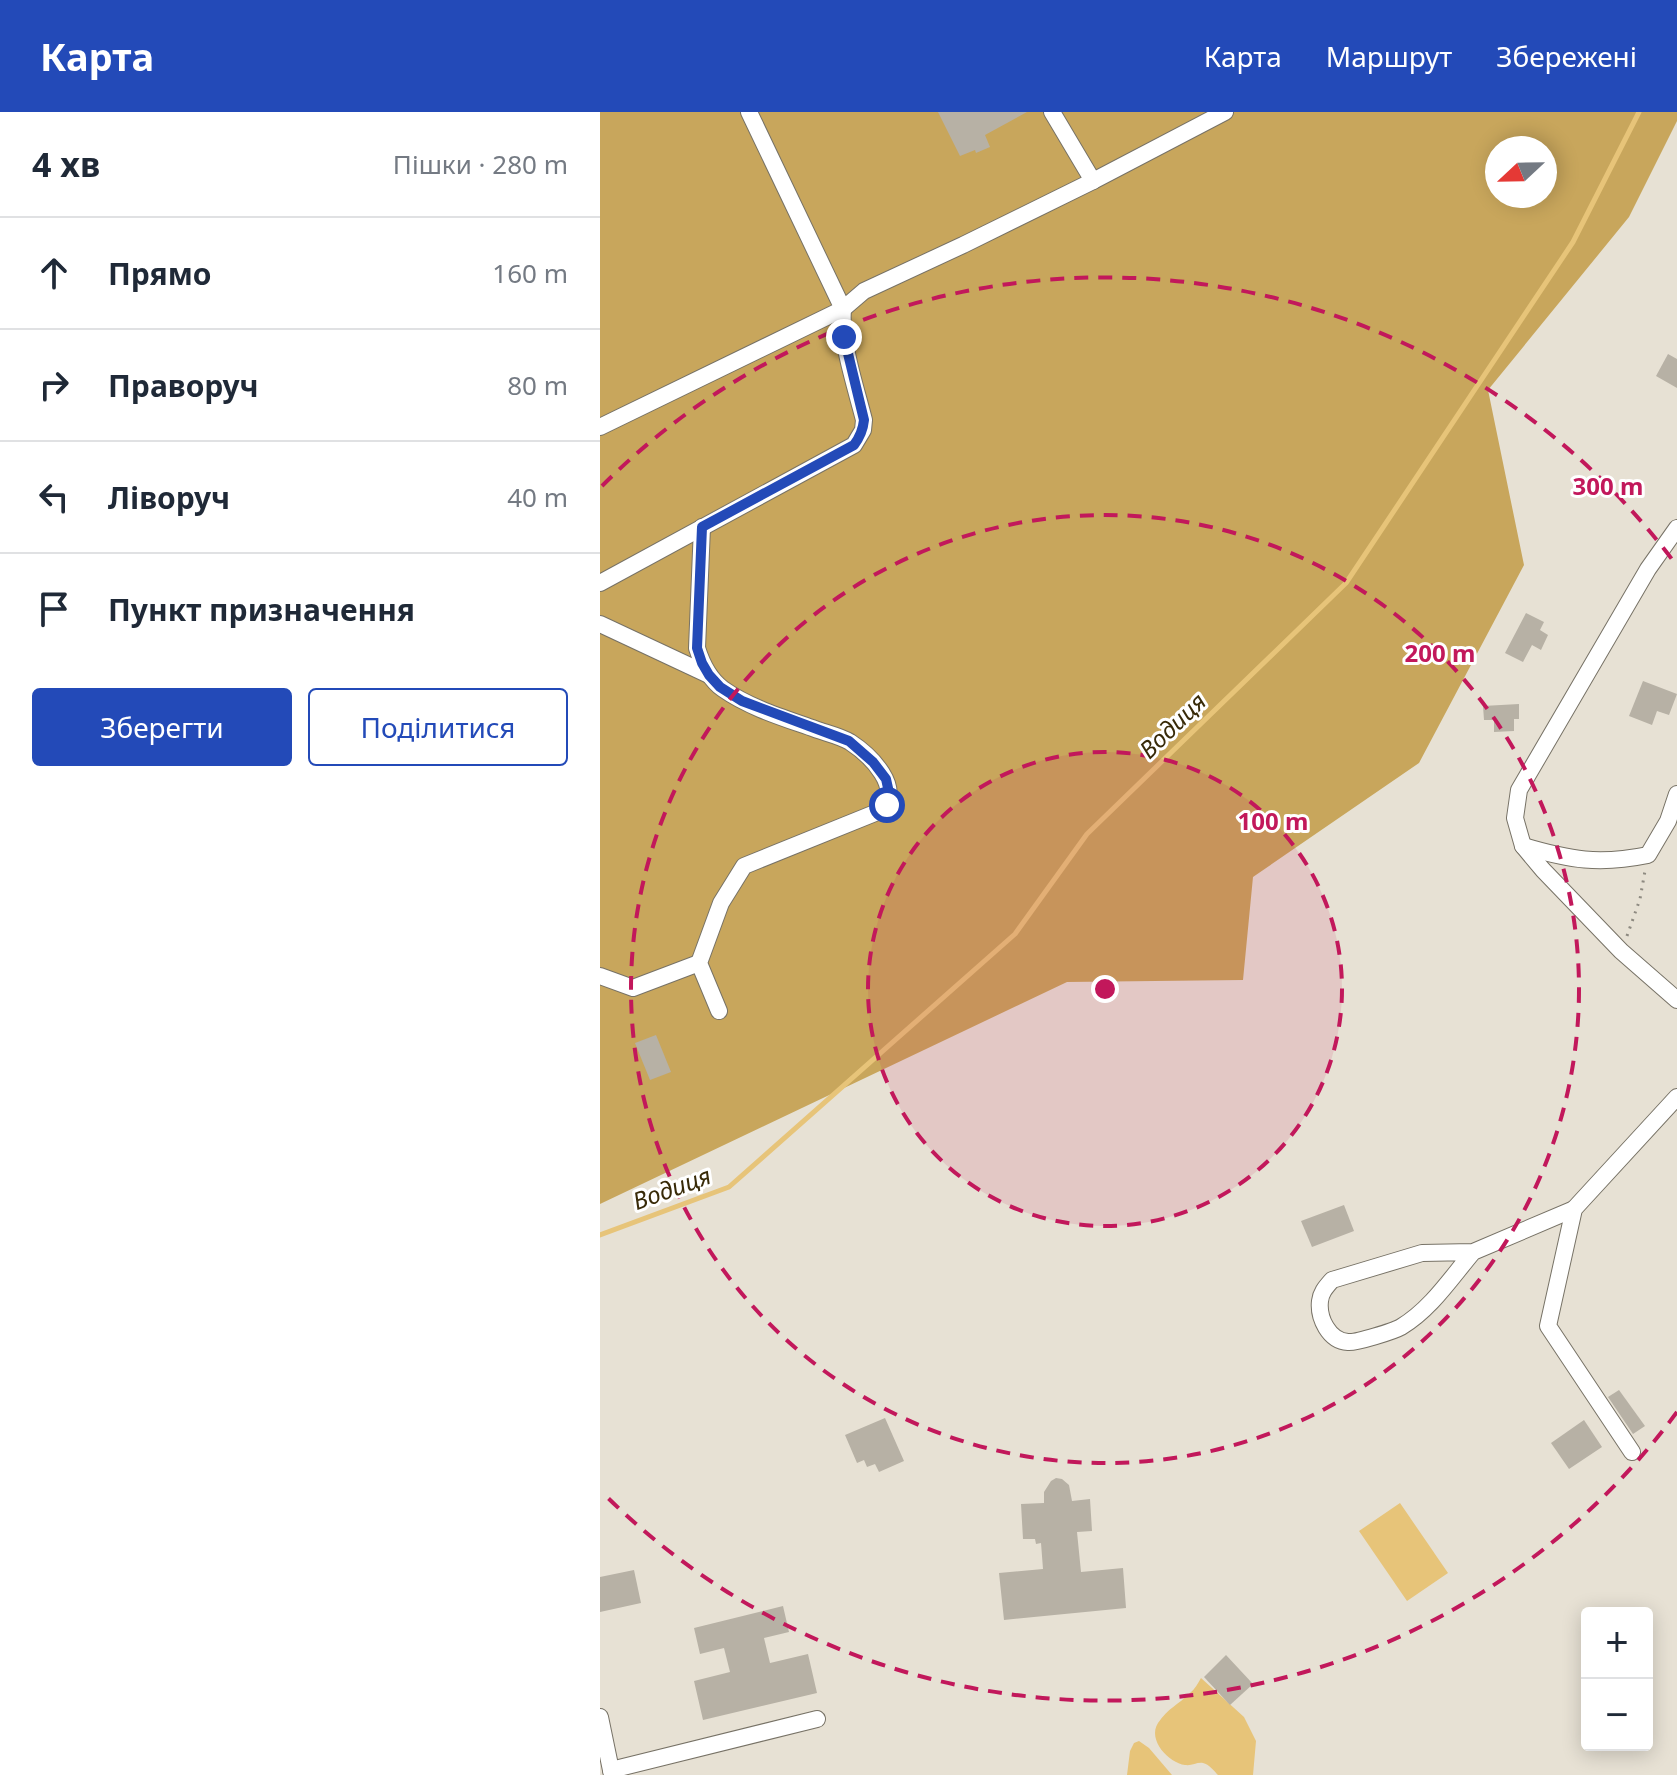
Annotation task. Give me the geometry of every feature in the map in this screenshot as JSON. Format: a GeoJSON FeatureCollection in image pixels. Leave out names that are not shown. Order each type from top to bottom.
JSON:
{"type":"FeatureCollection","features":[{"type":"Feature","properties":{"kind":"street"},"geometry":{"type":"LineString","coordinates":[[600,583],[854,445],[863,430],[864,420],[844,337],[843,309],[749,112]]}},
{"type":"Feature","properties":{"kind":"street"},"geometry":{"type":"LineString","coordinates":[[1052,112],[1093,181]]}},
{"type":"Feature","properties":{"kind":"street"},"geometry":{"type":"LineString","coordinates":[[600,427],[843,309],[864,291],[1093,181],[1225,112]]}},
{"type":"Feature","properties":{"kind":"street"},"geometry":{"type":"LineString","coordinates":[[702,527],[697,648],[709,675],[720,687],[742,701],[849,741],[873,762],[886,779],[890,797],[880,811],[744,866],[721,903],[699,963],[719,1011]]}},
{"type":"Feature","properties":{"kind":"street"},"geometry":{"type":"LineString","coordinates":[[1677,528],[1648,569],[1519,790],[1515,818],[1523,846],[1543,870],[1621,951],[1677,1000]]}},
{"type":"Feature","properties":{"kind":"street"},"geometry":{"type":"LineString","coordinates":[[600,624],[709,675]]}},
{"type":"Feature","properties":{"kind":"street"},"geometry":{"type":"LineString","coordinates":[[1523,846],[1565,858],[1599,862],[1648,855],[1668,821],[1677,794]]}},
{"type":"Feature","properties":{"kind":"street"},"geometry":{"type":"LineString","coordinates":[[600,976],[633,988],[699,963]]}},
{"type":"Feature","properties":{"kind":"street"},"geometry":{"type":"LineString","coordinates":[[1473,1252],[1426,1310],[1398,1329],[1349,1343],[1328,1332],[1319,1304],[1322,1291],[1332,1280],[1422,1253],[1473,1252],[1574,1209],[1677,1097]]}},
{"type":"Feature","properties":{"kind":"street"},"geometry":{"type":"LineString","coordinates":[[1574,1209],[1548,1326],[1632,1452]]}},
{"type":"Feature","properties":{"kind":"street"},"geometry":{"type":"LineString","coordinates":[[600,1717],[611,1773],[817,1719]]}},
{"type":"Feature","properties":{"kind":"path"},"geometry":{"type":"LineString","coordinates":[[1621,951],[1640,899],[1648,855]]}},
{"type":"Feature","properties":{"kind":"shaded area"},"geometry":{"type":"Polygon","coordinates":[[[600,112],[1677,112],[1677,121],[1629,217],[1488,390],[1524,565],[1419,763],[1253,877],[1243,980],[1067,982],[600,1204],[600,112]]]}},
{"type":"Feature","properties":{"kind":"shaded area"},"geometry":{"type":"Polygon","coordinates":[[[1400,1503],[1448,1573],[1407,1601],[1359,1531],[1400,1503]]]}},
{"type":"Feature","properties":{"kind":"shaded area"},"geometry":{"type":"Polygon","coordinates":[[[1201,1678],[1244,1717],[1256,1741],[1253,1775],[1218,1775],[1205,1764],[1179,1763],[1161,1750],[1157,1743],[1155,1730],[1158,1723],[1192,1691],[1201,1678]]]}},
{"type":"Feature","properties":{"kind":"shaded area"},"geometry":{"type":"Polygon","coordinates":[[[1139,1741],[1172,1775],[1127,1775],[1130,1751],[1139,1741]]]}},
{"type":"Feature","properties":{"kind":"building"},"geometry":{"type":"Polygon","coordinates":[[[938,112],[1027,112],[985,135],[990,147],[960,156],[938,112]]]}},
{"type":"Feature","properties":{"kind":"building"},"geometry":{"type":"Polygon","coordinates":[[[1668,354],[1677,359],[1677,388],[1656,376],[1668,354]]]}},
{"type":"Feature","properties":{"kind":"building"},"geometry":{"type":"Polygon","coordinates":[[[1526,613],[1544,622],[1540,630],[1548,635],[1541,650],[1532,645],[1523,662],[1505,653],[1526,613]]]}},
{"type":"Feature","properties":{"kind":"building"},"geometry":{"type":"Polygon","coordinates":[[[1643,681],[1677,694],[1669,715],[1657,711],[1652,725],[1629,716],[1643,681]]]}},
{"type":"Feature","properties":{"kind":"building"},"geometry":{"type":"Polygon","coordinates":[[[1519,704],[1519,719],[1514,719],[1514,731],[1494,732],[1494,720],[1484,720],[1483,706],[1519,704]]]}},
{"type":"Feature","properties":{"kind":"building"},"geometry":{"type":"Polygon","coordinates":[[[656,1035],[671,1072],[650,1080],[635,1043],[656,1035]]]}},
{"type":"Feature","properties":{"kind":"building"},"geometry":{"type":"Polygon","coordinates":[[[1344,1205],[1354,1231],[1312,1247],[1301,1221],[1344,1205]]]}},
{"type":"Feature","properties":{"kind":"building"},"geometry":{"type":"Polygon","coordinates":[[[1619,1390],[1645,1426],[1633,1434],[1608,1397],[1619,1390]]]}},
{"type":"Feature","properties":{"kind":"building"},"geometry":{"type":"Polygon","coordinates":[[[885,1418],[904,1461],[879,1472],[875,1464],[867,1467],[864,1460],[857,1463],[845,1435],[885,1418]]]}},
{"type":"Feature","properties":{"kind":"building"},"geometry":{"type":"Polygon","coordinates":[[[1584,1420],[1602,1447],[1569,1469],[1551,1443],[1584,1420]]]}},
{"type":"Feature","properties":{"kind":"building"},"geometry":{"type":"Polygon","coordinates":[[[1056,1478],[1069,1485],[1072,1501],[1090,1499],[1092,1531],[1077,1532],[1081,1572],[1123,1568],[1126,1608],[1004,1620],[999,1573],[1043,1569],[1041,1543],[1036,1544],[1035,1539],[1023,1539],[1021,1504],[1044,1503],[1044,1492],[1056,1478]]]}},
{"type":"Feature","properties":{"kind":"building"},"geometry":{"type":"Polygon","coordinates":[[[634,1570],[641,1603],[600,1612],[600,1577],[634,1570]]]}},
{"type":"Feature","properties":{"kind":"building"},"geometry":{"type":"Polygon","coordinates":[[[783,1606],[789,1632],[764,1638],[770,1663],[808,1654],[817,1693],[703,1720],[694,1681],[730,1672],[724,1648],[700,1654],[694,1628],[783,1606]]]}},
{"type":"Feature","properties":{"kind":"building"},"geometry":{"type":"Polygon","coordinates":[[[1226,1655],[1253,1684],[1230,1705],[1204,1677],[1226,1655]]]}},
{"type":"Feature","properties":{"kind":"waterway","name":"Водиця"},"geometry":{"type":"LineString","coordinates":[[600,1235],[729,1187],[1015,934],[1087,834],[1346,583],[1573,242],[1639,112]]}},
{"type":"Feature","properties":{"kind":"route"},"geometry":{"type":"LineString","coordinates":[[844,337],[864,420],[863,430],[854,445],[702,527],[697,648],[709,675],[720,687],[742,701],[849,741],[873,762],[886,779],[890,797],[887,805]]}}]}
